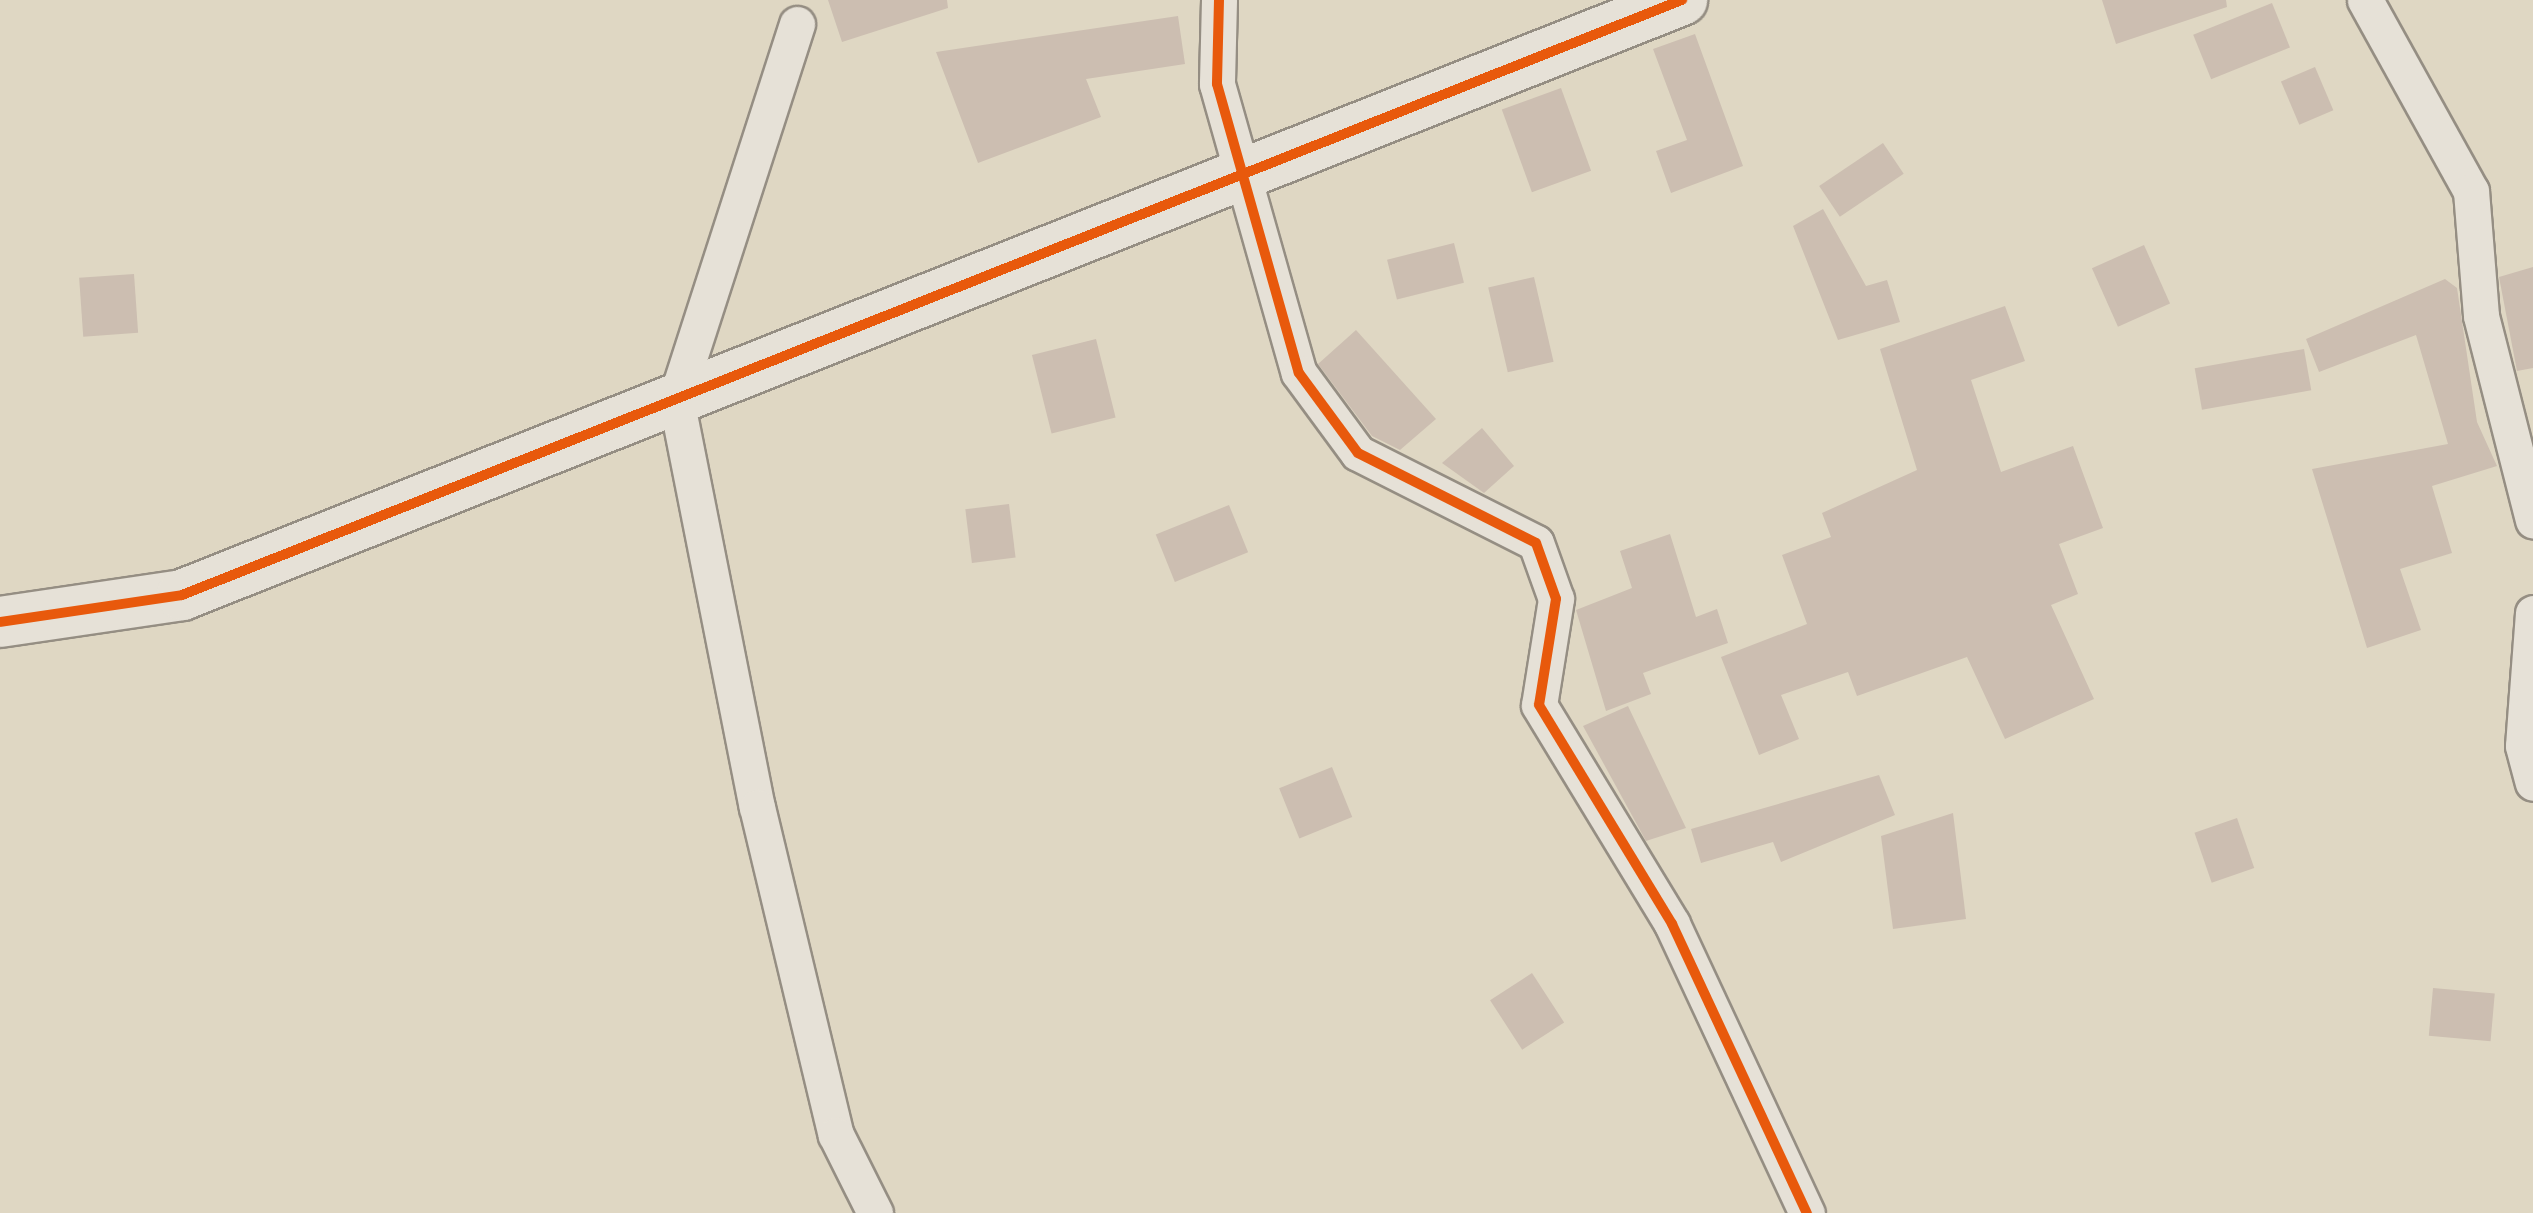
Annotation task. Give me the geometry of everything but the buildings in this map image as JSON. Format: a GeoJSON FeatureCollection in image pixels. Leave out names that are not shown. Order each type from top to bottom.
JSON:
{"type":"FeatureCollection","features":[{"type":"Feature","properties":{"kind":"street"},"geometry":{"type":"LineString","coordinates":[[1219,0],[1217,84],[1299,372],[1358,453],[1536,543],[1556,599],[1539,705],[1672,924],[1807,1213]]}},
{"type":"Feature","properties":{"kind":"street"},"geometry":{"type":"LineString","coordinates":[[0,622],[182,595],[1682,0]]}},
{"type":"Feature","properties":{"kind":"street"},"geometry":{"type":"LineString","coordinates":[[2365,0],[2471,190],[2481,316],[2533,520]]}},
{"type":"Feature","properties":{"kind":"street"},"geometry":{"type":"LineString","coordinates":[[797,24],[676,399],[757,808],[836,1135],[875,1213]]}},
{"type":"Feature","properties":{"kind":"street"},"geometry":{"type":"LineString","coordinates":[[2533,613],[2523,746],[2533,782]]}},
{"type":"Feature","properties":{"kind":"cycle path"},"geometry":{"type":"LineString","coordinates":[[1219,0],[1217,84],[1299,373],[1358,453],[1536,543],[1556,599],[1539,705],[1672,924],[1807,1213]]}},
{"type":"Feature","properties":{"kind":"cycle path"},"geometry":{"type":"LineString","coordinates":[[0,622],[182,595],[1682,0]]}}]}
